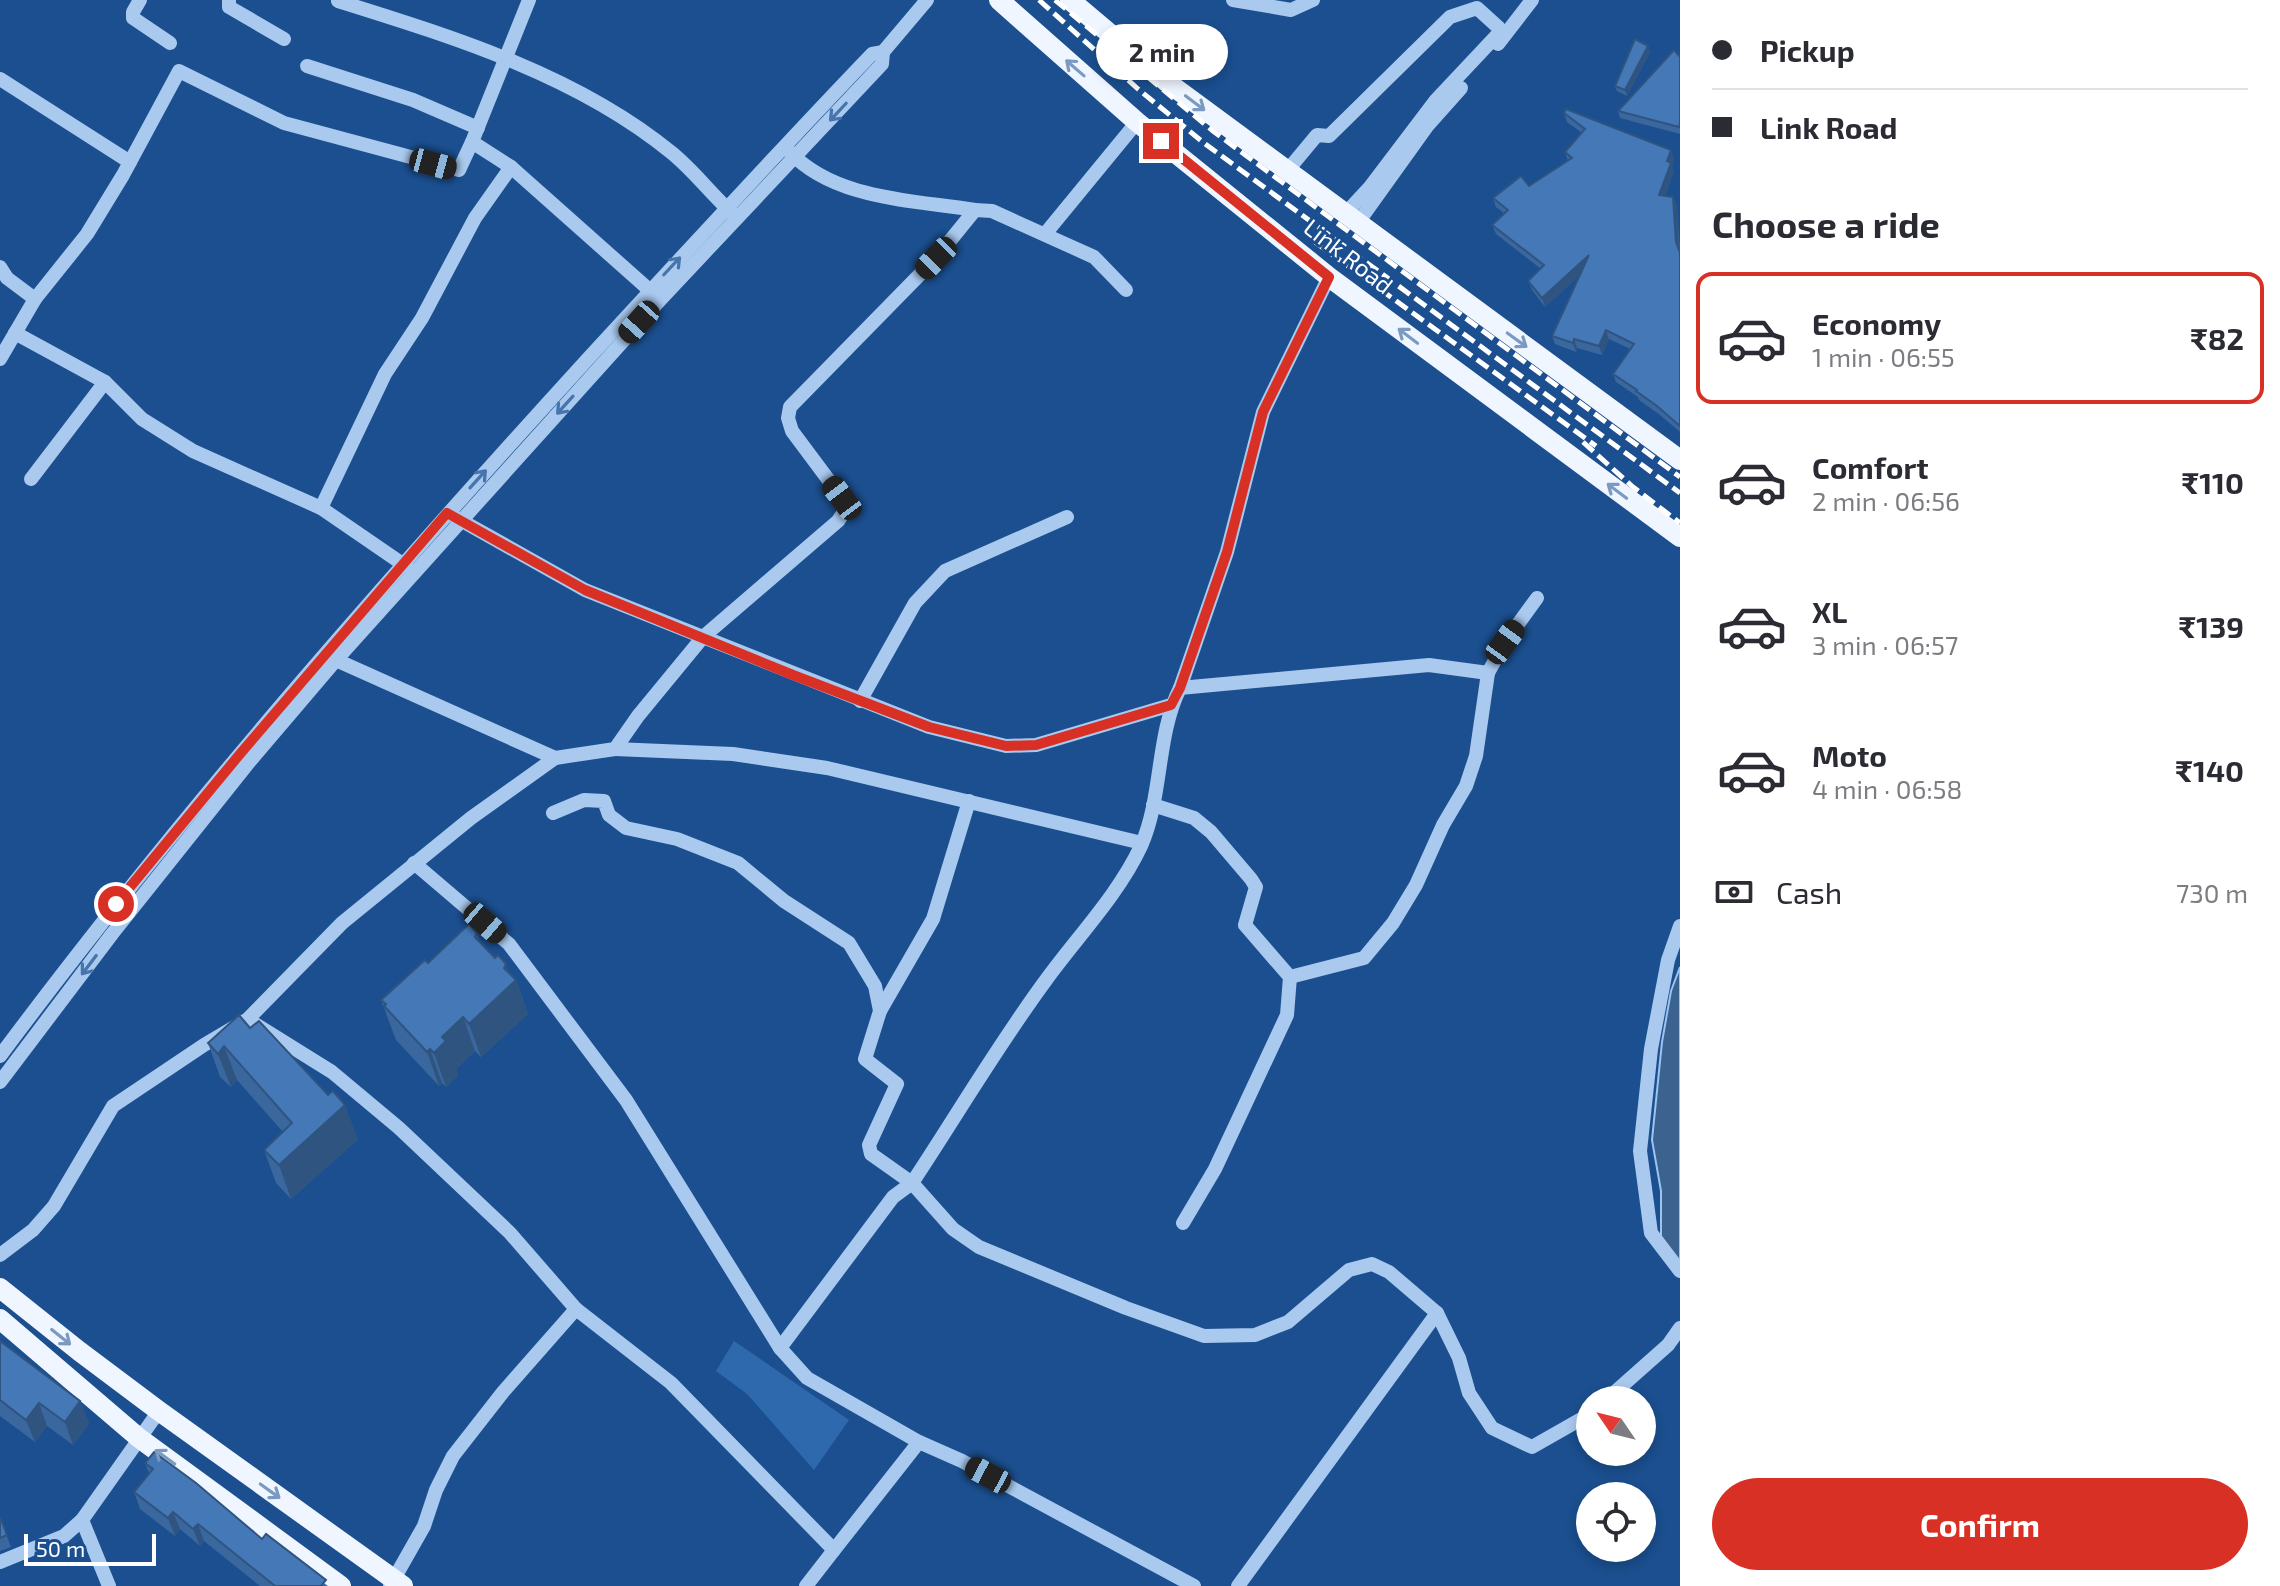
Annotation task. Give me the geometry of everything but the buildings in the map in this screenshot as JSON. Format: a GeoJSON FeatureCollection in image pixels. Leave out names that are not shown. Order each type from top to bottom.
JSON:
{"type":"FeatureCollection","features":[{"type":"Feature","properties":{"kind":"main road","name":"Link Road"},"geometry":{"type":"LineString","coordinates":[[999,0],[1137,122],[1329,277],[1680,537]]}},
{"type":"Feature","properties":{"kind":"main road","name":"Link Road"},"geometry":{"type":"LineString","coordinates":[[1070,0],[1167,82],[1680,460]]}},
{"type":"Feature","properties":{"kind":"main road"},"geometry":{"type":"LineString","coordinates":[[0,1288],[159,1411],[395,1584]]}},
{"type":"Feature","properties":{"kind":"main road"},"geometry":{"type":"LineString","coordinates":[[0,1319],[139,1438],[341,1586]]}},
{"type":"Feature","properties":{"kind":"street"},"geometry":{"type":"LineString","coordinates":[[140,0],[133,18],[170,43]]}},
{"type":"Feature","properties":{"kind":"street"},"geometry":{"type":"LineString","coordinates":[[229,0],[229,7],[284,39]]}},
{"type":"Feature","properties":{"kind":"street"},"geometry":{"type":"LineString","coordinates":[[0,359],[35,299],[87,234],[179,71],[284,123],[459,170],[529,0]]}},
{"type":"Feature","properties":{"kind":"street"},"geometry":{"type":"LineString","coordinates":[[290,705],[336,660],[402,563],[454,517],[655,294],[732,214],[795,158],[882,64],[883,52],[927,0]]}},
{"type":"Feature","properties":{"kind":"street"},"geometry":{"type":"LineString","coordinates":[[1233,0],[1291,10],[1293,4],[1313,0]]}},
{"type":"Feature","properties":{"kind":"street"},"geometry":{"type":"LineString","coordinates":[[1351,219],[1532,0]]}},
{"type":"Feature","properties":{"kind":"street"},"geometry":{"type":"LineString","coordinates":[[338,1],[504,58],[566,86],[604,107],[672,154],[732,214]]}},
{"type":"Feature","properties":{"kind":"street"},"geometry":{"type":"LineString","coordinates":[[1287,171],[1317,135],[1329,136],[1450,17],[1477,8],[1499,28],[1499,33],[1436,100],[1370,187],[1351,219]]}},
{"type":"Feature","properties":{"kind":"street"},"geometry":{"type":"LineString","coordinates":[[732,214],[784,145],[872,54],[883,52]]}},
{"type":"Feature","properties":{"kind":"street"},"geometry":{"type":"LineString","coordinates":[[307,66],[413,100],[475,135],[655,294]]}},
{"type":"Feature","properties":{"kind":"street"},"geometry":{"type":"LineString","coordinates":[[0,79],[130,162]]}},
{"type":"Feature","properties":{"kind":"street"},"geometry":{"type":"LineString","coordinates":[[1045,234],[1137,122]]}},
{"type":"Feature","properties":{"kind":"street"},"geometry":{"type":"LineString","coordinates":[[784,145],[795,158],[824,177],[864,193],[992,211],[1094,257],[1126,290]]}},
{"type":"Feature","properties":{"kind":"street"},"geometry":{"type":"LineString","coordinates":[[321,508],[385,374],[422,318],[475,218],[511,167]]}},
{"type":"Feature","properties":{"kind":"street"},"geometry":{"type":"LineString","coordinates":[[615,749],[703,637],[838,521],[844,512],[842,498],[792,431],[788,418],[790,407],[936,258],[975,210]]}},
{"type":"Feature","properties":{"kind":"street"},"geometry":{"type":"LineString","coordinates":[[0,267],[7,278],[35,299]]}},
{"type":"Feature","properties":{"kind":"street"},"geometry":{"type":"LineString","coordinates":[[780,1348],[893,1197],[912,1183],[1044,982],[1126,875],[1142,843],[1153,805],[1171,705],[1180,688],[1227,552],[1263,412],[1329,277]]}},
{"type":"Feature","properties":{"kind":"street"},"geometry":{"type":"LineString","coordinates":[[15,333],[105,382],[142,419],[193,451],[321,508],[415,573]]}},
{"type":"Feature","properties":{"kind":"street"},"geometry":{"type":"LineString","coordinates":[[31,479],[105,382]]}},
{"type":"Feature","properties":{"kind":"street"},"geometry":{"type":"LineString","coordinates":[[454,517],[585,590],[929,727],[1006,746],[1036,745],[1171,705]]}},
{"type":"Feature","properties":{"kind":"street"},"geometry":{"type":"LineString","coordinates":[[0,1056],[45,995],[162,873],[202,811],[245,757],[362,622],[415,573],[454,517]]}},
{"type":"Feature","properties":{"kind":"street"},"geometry":{"type":"LineString","coordinates":[[860,701],[915,603],[945,571],[1067,517]]}},
{"type":"Feature","properties":{"kind":"street"},"geometry":{"type":"LineString","coordinates":[[1290,977],[1364,958],[1393,923],[1416,885],[1443,825],[1466,786],[1476,756],[1488,673],[1505,642],[1537,598]]}},
{"type":"Feature","properties":{"kind":"street"},"geometry":{"type":"LineString","coordinates":[[336,660],[555,758]]}},
{"type":"Feature","properties":{"kind":"street"},"geometry":{"type":"LineString","coordinates":[[1180,688],[1429,665],[1488,673]]}},
{"type":"Feature","properties":{"kind":"street"},"geometry":{"type":"LineString","coordinates":[[0,1255],[33,1230],[54,1206],[113,1106],[248,1019],[342,923],[471,818],[555,758],[615,749],[749,757],[827,768],[1142,843]]}},
{"type":"Feature","properties":{"kind":"street"},"geometry":{"type":"LineString","coordinates":[[553,813],[584,800],[604,801],[609,815],[626,828],[677,839],[738,863],[784,901],[849,943],[875,986],[880,1011]]}},
{"type":"Feature","properties":{"kind":"street"},"geometry":{"type":"LineString","coordinates":[[969,801],[933,919],[880,1011],[865,1059],[897,1084],[869,1145],[871,1154],[912,1183],[953,1229],[979,1247],[1126,1308],[1204,1336],[1255,1335],[1288,1322],[1349,1270],[1372,1264],[1389,1272],[1437,1313],[1459,1358],[1469,1393],[1492,1428],[1532,1447],[1576,1422]]}},
{"type":"Feature","properties":{"kind":"street"},"geometry":{"type":"LineString","coordinates":[[1153,805],[1194,818],[1211,832],[1251,879],[1256,887],[1245,925],[1290,977],[1287,1015],[1215,1169],[1183,1223]]}},
{"type":"Feature","properties":{"kind":"street"},"geometry":{"type":"LineString","coordinates":[[0,1082],[59,1005],[149,863],[202,811]]}},
{"type":"Feature","properties":{"kind":"street"},"geometry":{"type":"LineString","coordinates":[[149,863],[162,873]]}},
{"type":"Feature","properties":{"kind":"street"},"geometry":{"type":"LineString","coordinates":[[414,863],[509,944],[626,1100],[780,1348],[807,1378],[919,1442],[962,1461],[1194,1586]]}},
{"type":"Feature","properties":{"kind":"street"},"geometry":{"type":"LineString","coordinates":[[1680,926],[1668,960],[1651,1049],[1640,1151],[1651,1233],[1680,1271]]}},
{"type":"Feature","properties":{"kind":"street"},"geometry":{"type":"LineString","coordinates":[[45,995],[59,1005]]}},
{"type":"Feature","properties":{"kind":"street"},"geometry":{"type":"LineString","coordinates":[[248,1019],[332,1072],[399,1128],[510,1233],[576,1309],[671,1383],[834,1550]]}},
{"type":"Feature","properties":{"kind":"street"},"geometry":{"type":"LineString","coordinates":[[18,1032],[32,1040]]}},
{"type":"Feature","properties":{"kind":"street"},"geometry":{"type":"LineString","coordinates":[[395,1584],[424,1526],[436,1490],[453,1456],[503,1392],[576,1309]]}},
{"type":"Feature","properties":{"kind":"street"},"geometry":{"type":"LineString","coordinates":[[1238,1586],[1437,1313]]}},
{"type":"Feature","properties":{"kind":"street"},"geometry":{"type":"LineString","coordinates":[[1622,1386],[1668,1345],[1680,1328]]}},
{"type":"Feature","properties":{"kind":"street"},"geometry":{"type":"LineString","coordinates":[[0,1562],[64,1536],[82,1520],[159,1411]]}},
{"type":"Feature","properties":{"kind":"street"},"geometry":{"type":"LineString","coordinates":[[806,1586],[919,1442]]}},
{"type":"Feature","properties":{"kind":"street"},"geometry":{"type":"LineString","coordinates":[[82,1520],[109,1586]]}},
{"type":"Feature","properties":{"kind":"shaded area"},"geometry":{"type":"Polygon","coordinates":[[[1680,967],[1680,1275],[1661,1237],[1661,1191],[1652,1140],[1662,1042],[1671,991],[1680,967]]]}},
{"type":"Feature","properties":{"kind":"shaded area"},"geometry":{"type":"Polygon","coordinates":[[[734,1341],[849,1420],[814,1470],[747,1394],[716,1371],[734,1341]]]}},
{"type":"Feature","properties":{"kind":"railway"},"geometry":{"type":"LineString","coordinates":[[1039,0],[1138,89],[1204,143],[1680,493]]}},
{"type":"Feature","properties":{"kind":"railway"},"geometry":{"type":"LineString","coordinates":[[1055,0],[1213,131],[1680,477]]}},
{"type":"Feature","properties":{"kind":"railway"},"geometry":{"type":"LineString","coordinates":[[1315,242],[1596,446]]}},
{"type":"Feature","properties":{"kind":"railway"},"geometry":{"type":"LineString","coordinates":[[1583,442],[1633,487],[1680,523]]}},
{"type":"Feature","properties":{"kind":"route"},"geometry":{"type":"LineString","coordinates":[[116,904],[447,513],[585,590],[929,727],[1006,746],[1036,745],[1171,705],[1180,688],[1227,552],[1263,412],[1329,277],[1161,141]]}}]}
